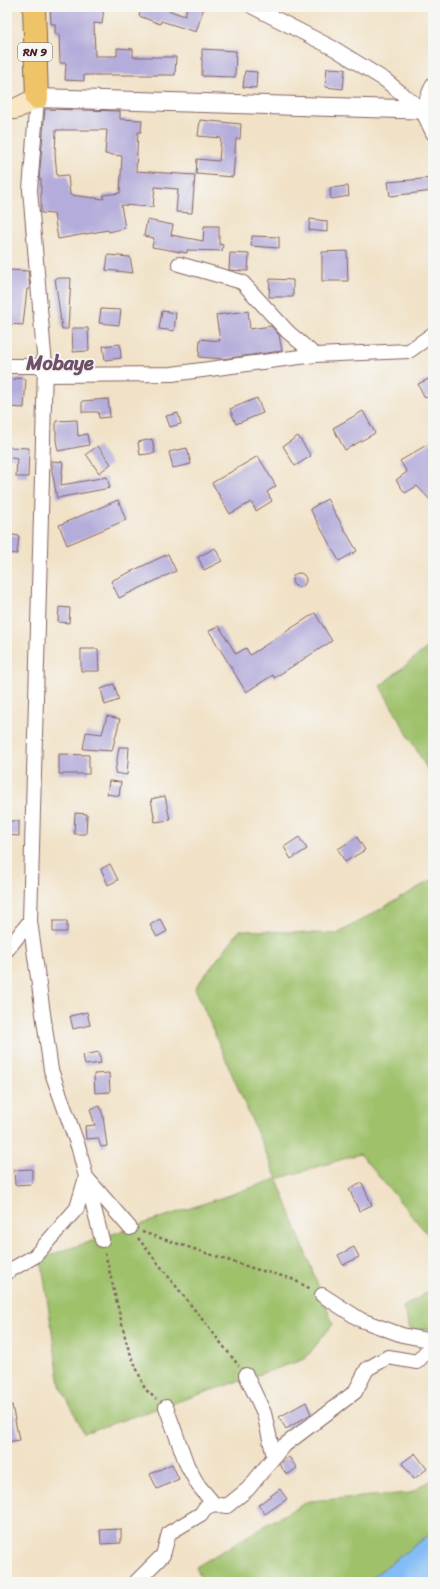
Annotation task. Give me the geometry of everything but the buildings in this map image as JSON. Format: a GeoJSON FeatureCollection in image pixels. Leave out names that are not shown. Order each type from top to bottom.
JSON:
{"type":"FeatureCollection","features":[{"type":"Feature","properties":{"kind":"main road","name":"RN 9"},"geometry":{"type":"LineString","coordinates":[[34,7],[37,98]]}},
{"type":"Feature","properties":{"kind":"main road"},"geometry":{"type":"LineString","coordinates":[[7,109],[15,109],[37,98]]}},
{"type":"Feature","properties":{"kind":"street"},"geometry":{"type":"LineString","coordinates":[[253,7],[335,49],[385,80],[428,110]]}},
{"type":"Feature","properties":{"kind":"street"},"geometry":{"type":"LineString","coordinates":[[433,84],[428,110],[433,133]]}},
{"type":"Feature","properties":{"kind":"street"},"geometry":{"type":"LineString","coordinates":[[102,1240],[79,1149],[51,1070],[30,922],[45,371],[30,190],[37,98],[428,110]]}},
{"type":"Feature","properties":{"kind":"street"},"geometry":{"type":"LineString","coordinates":[[180,264],[242,282],[288,332],[315,355]]}},
{"type":"Feature","properties":{"kind":"street"},"geometry":{"type":"LineString","coordinates":[[7,366],[45,371],[172,374],[315,355],[409,351],[433,334]]}},
{"type":"Feature","properties":{"kind":"street"},"geometry":{"type":"LineString","coordinates":[[7,950],[30,922]]}},
{"type":"Feature","properties":{"kind":"street"},"geometry":{"type":"LineString","coordinates":[[86,1177],[130,1228]]}},
{"type":"Feature","properties":{"kind":"street"},"geometry":{"type":"LineString","coordinates":[[7,1272],[35,1256],[77,1208],[86,1177]]}},
{"type":"Feature","properties":{"kind":"street"},"geometry":{"type":"LineString","coordinates":[[136,1582],[163,1555],[169,1533],[201,1514],[205,1508],[214,1504],[228,1506],[248,1489],[282,1447],[355,1392],[367,1369],[388,1357],[416,1362],[433,1343],[402,1335],[361,1320],[322,1295]]}},
{"type":"Feature","properties":{"kind":"street"},"geometry":{"type":"LineString","coordinates":[[246,1375],[264,1413],[274,1457]]}},
{"type":"Feature","properties":{"kind":"street"},"geometry":{"type":"LineString","coordinates":[[166,1407],[187,1465],[198,1486],[214,1504]]}},
{"type":"Feature","properties":{"kind":"path"},"geometry":{"type":"LineString","coordinates":[[130,1228],[255,1269],[290,1278],[322,1295]]}},
{"type":"Feature","properties":{"kind":"path"},"geometry":{"type":"LineString","coordinates":[[130,1228],[246,1375]]}},
{"type":"Feature","properties":{"kind":"path"},"geometry":{"type":"LineString","coordinates":[[102,1240],[127,1344],[145,1389],[166,1407]]}},
{"type":"Feature","properties":{"kind":"green space"},"geometry":{"type":"Polygon","coordinates":[[[433,643],[433,779],[380,686],[433,643]]]}},
{"type":"Feature","properties":{"kind":"green space"},"geometry":{"type":"Polygon","coordinates":[[[433,879],[433,1270],[428,1235],[360,1154],[277,1179],[195,988],[240,930],[337,934],[433,879]]]}},
{"type":"Feature","properties":{"kind":"green space"},"geometry":{"type":"Polygon","coordinates":[[[277,1179],[333,1324],[305,1359],[84,1433],[60,1385],[41,1258],[277,1179]]]}},
{"type":"Feature","properties":{"kind":"green space"},"geometry":{"type":"Polygon","coordinates":[[[433,1289],[433,1328],[411,1332],[403,1307],[433,1289]]]}},
{"type":"Feature","properties":{"kind":"green space"},"geometry":{"type":"Polygon","coordinates":[[[433,1479],[433,1532],[366,1582],[203,1582],[196,1567],[309,1501],[410,1493],[433,1479]]]}},
{"type":"Feature","properties":{"kind":"water"},"geometry":{"type":"Polygon","coordinates":[[[433,1532],[433,1582],[366,1582],[433,1532]]]}},
{"type":"Feature","properties":{"kind":"district","name":"Mobaye"},"geometry":{"type":"Point","coordinates":[60,363]}}]}
